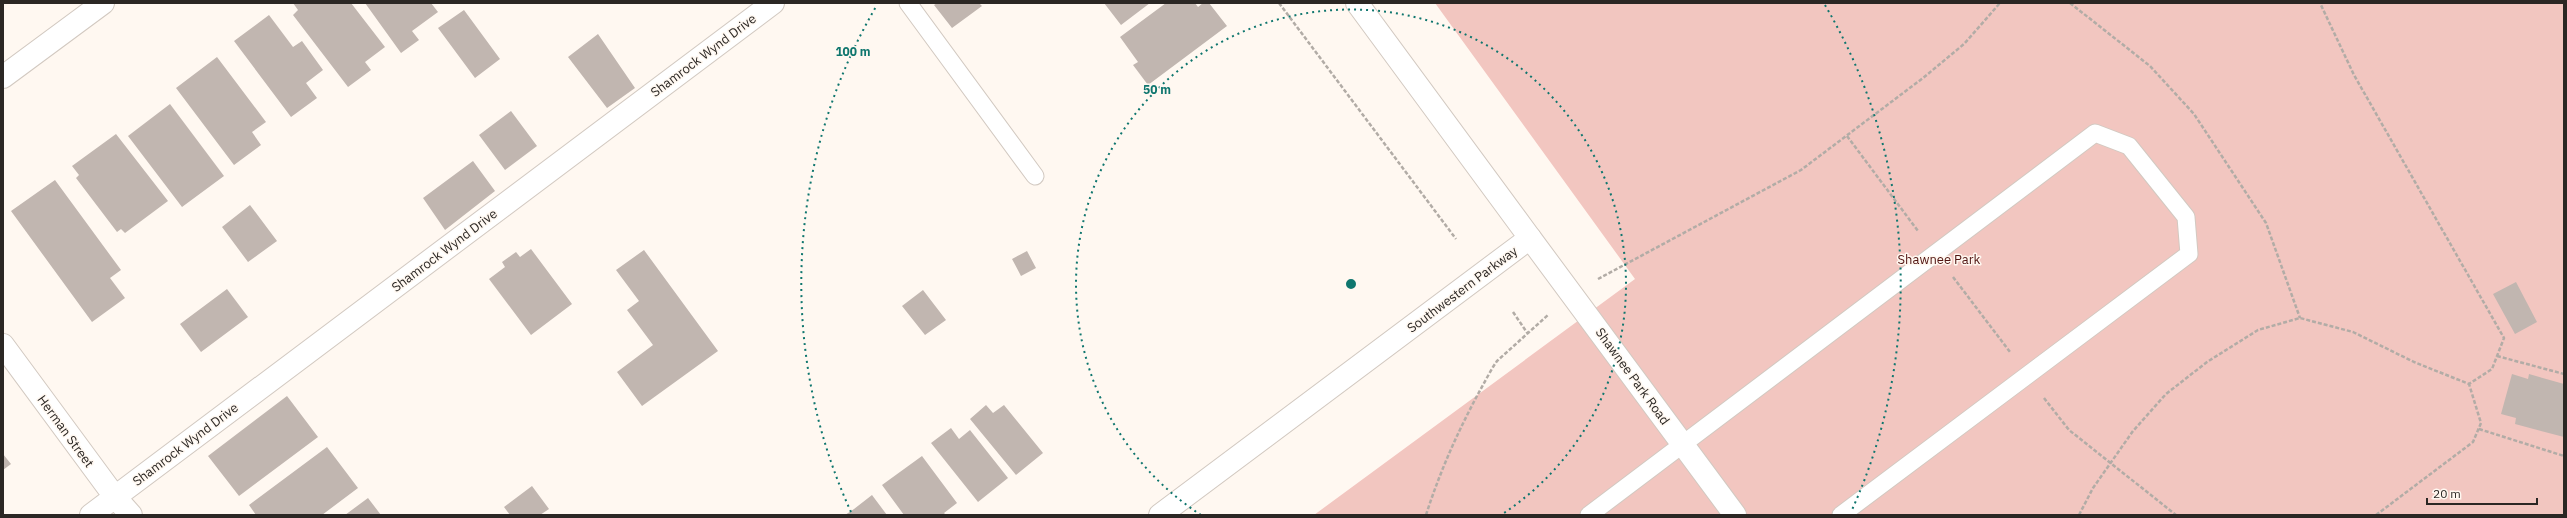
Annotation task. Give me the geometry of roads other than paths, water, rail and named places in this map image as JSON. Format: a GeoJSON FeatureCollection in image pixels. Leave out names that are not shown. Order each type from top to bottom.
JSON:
{"type":"FeatureCollection","features":[{"type":"Feature","properties":{"kind":"street"},"geometry":{"type":"LineString","coordinates":[[3,77],[103,3]]}},
{"type":"Feature","properties":{"kind":"street","name":"Shamrock Wynd Drive"},"geometry":{"type":"LineString","coordinates":[[91,515],[773,3]]}},
{"type":"Feature","properties":{"kind":"street","name":"Southwestern Parkway"},"geometry":{"type":"LineString","coordinates":[[1160,515],[1530,238],[1357,3]]}},
{"type":"Feature","properties":{"kind":"street","name":"Shawnee Park Road"},"geometry":{"type":"LineString","coordinates":[[1530,238],[1735,515]]}},
{"type":"Feature","properties":{"kind":"street","name":"Herman Street"},"geometry":{"type":"LineString","coordinates":[[3,345],[115,497],[131,515]]}},
{"type":"Feature","properties":{"kind":"lane"},"geometry":{"type":"LineString","coordinates":[[908,3],[1035,176]]}},
{"type":"Feature","properties":{"kind":"lane"},"geometry":{"type":"LineString","coordinates":[[1589,515],[2095,133],[2129,146],[2186,217],[2189,254],[1841,515]]}},
{"type":"Feature","properties":{"kind":"park label","name":"Shawnee Park"},"geometry":{"type":"Point","coordinates":[1939,259]}}]}
